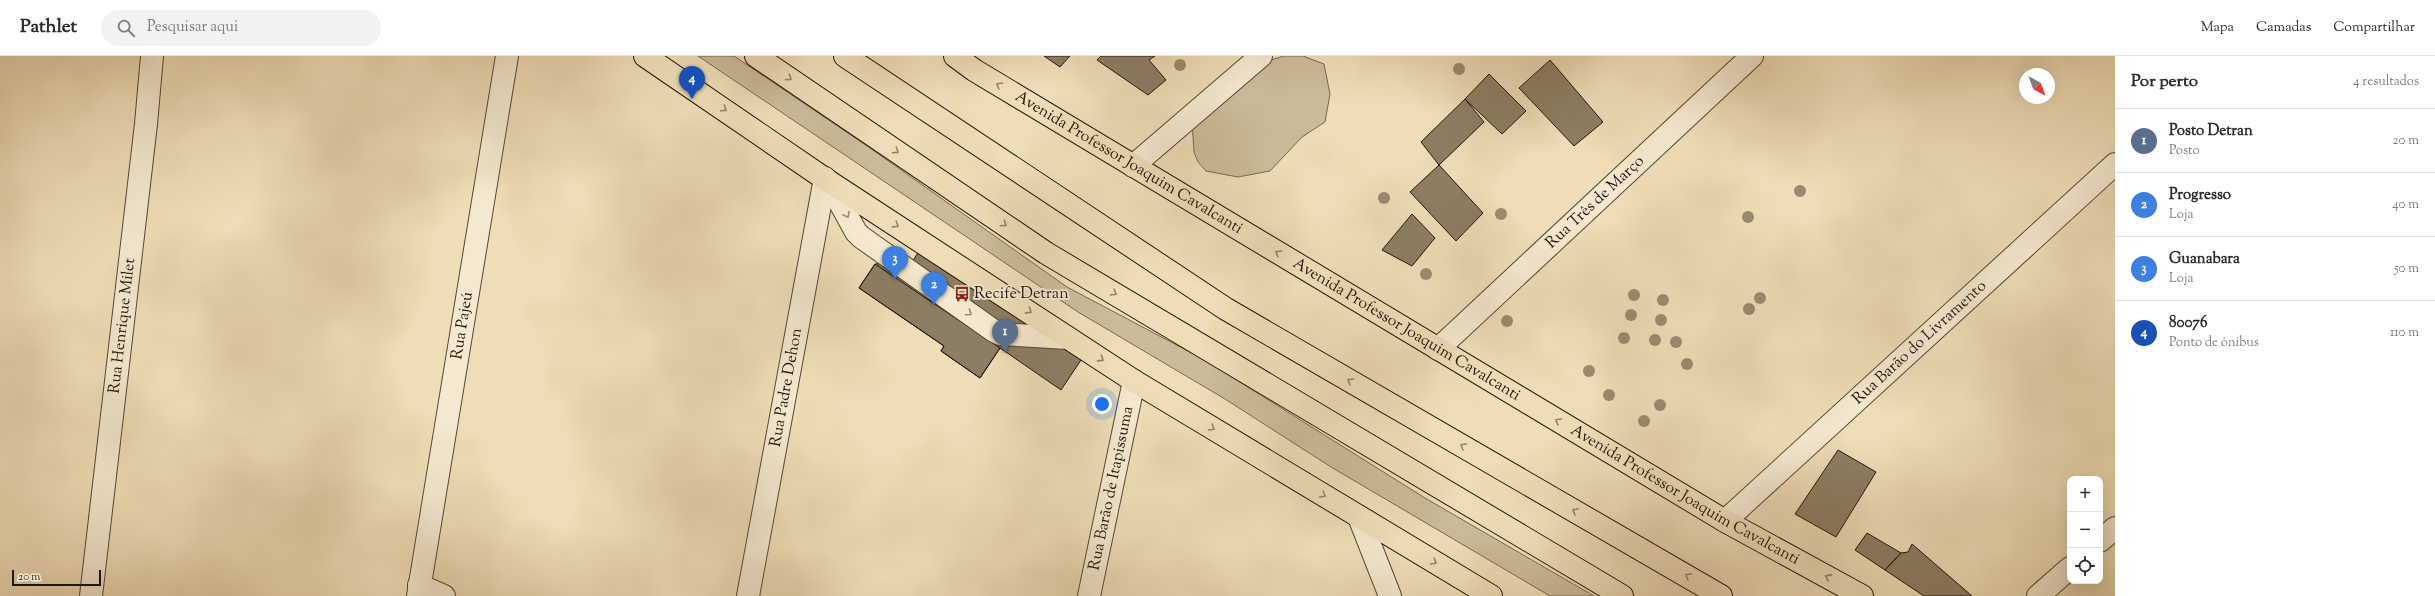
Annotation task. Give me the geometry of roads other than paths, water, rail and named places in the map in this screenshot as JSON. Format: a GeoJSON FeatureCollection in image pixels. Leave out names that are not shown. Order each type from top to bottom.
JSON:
{"type":"FeatureCollection","features":[{"type":"Feature","properties":{"kind":"main road"},"geometry":{"type":"LineString","coordinates":[[645,56],[827,180],[1134,381],[1491,596]]}},
{"type":"Feature","properties":{"kind":"main road"},"geometry":{"type":"LineString","coordinates":[[756,56],[1046,253],[1622,596]]}},
{"type":"Feature","properties":{"kind":"main road"},"geometry":{"type":"LineString","coordinates":[[845,56],[1226,310],[1721,596]]}},
{"type":"Feature","properties":{"kind":"main road","name":"Avenida Professor Joaquim Cavalcanti"},"geometry":{"type":"LineString","coordinates":[[955,56],[974,70],[1724,521],[1862,596]]}},
{"type":"Feature","properties":{"kind":"street","name":"Rua Henrique Milet"},"geometry":{"type":"LineString","coordinates":[[91,596],[146,124],[152,56]]}},
{"type":"Feature","properties":{"kind":"street","name":"Rua Pajeú"},"geometry":{"type":"LineString","coordinates":[[419,591],[507,56]]}},
{"type":"Feature","properties":{"kind":"street"},"geometry":{"type":"LineString","coordinates":[[1134,166],[1261,56]]}},
{"type":"Feature","properties":{"kind":"street","name":"Rua Três de Março"},"geometry":{"type":"LineString","coordinates":[[1438,349],[1752,56]]}},
{"type":"Feature","properties":{"kind":"street","name":"Rua Barão do Livramento"},"geometry":{"type":"LineString","coordinates":[[1724,521],[2115,164]]}},
{"type":"Feature","properties":{"kind":"street"},"geometry":{"type":"LineString","coordinates":[[827,180],[856,232],[861,237],[994,331],[1000,334],[1068,338]]}},
{"type":"Feature","properties":{"kind":"street","name":"Rua Padre Dehon"},"geometry":{"type":"LineString","coordinates":[[748,596],[827,180]]}},
{"type":"Feature","properties":{"kind":"street","name":"Rua Barão de Itapissuma"},"geometry":{"type":"LineString","coordinates":[[1089,596],[1134,381]]}},
{"type":"Feature","properties":{"kind":"street"},"geometry":{"type":"LineString","coordinates":[[1359,517],[1390,596]]}},
{"type":"Feature","properties":{"kind":"street"},"geometry":{"type":"LineString","coordinates":[[2103,538],[2115,528]]}},
{"type":"Feature","properties":{"kind":"street"},"geometry":{"type":"LineString","coordinates":[[2038,596],[2067,571]]}},
{"type":"Feature","properties":{"kind":"street"},"geometry":{"type":"LineString","coordinates":[[419,591],[444,596]]}},
{"type":"Feature","properties":{"kind":"place","name":"80076"},"geometry":{"type":"Point","coordinates":[692,99]}},
{"type":"Feature","properties":{"kind":"place","name":"Guanabara"},"geometry":{"type":"Point","coordinates":[895,279]}},
{"type":"Feature","properties":{"kind":"place","name":"Recife Detran"},"geometry":{"type":"Point","coordinates":[962,294]}},
{"type":"Feature","properties":{"kind":"place","name":"Progresso"},"geometry":{"type":"Point","coordinates":[934,305]}},
{"type":"Feature","properties":{"kind":"place","name":"Posto Detran"},"geometry":{"type":"Point","coordinates":[1005,352]}}]}
